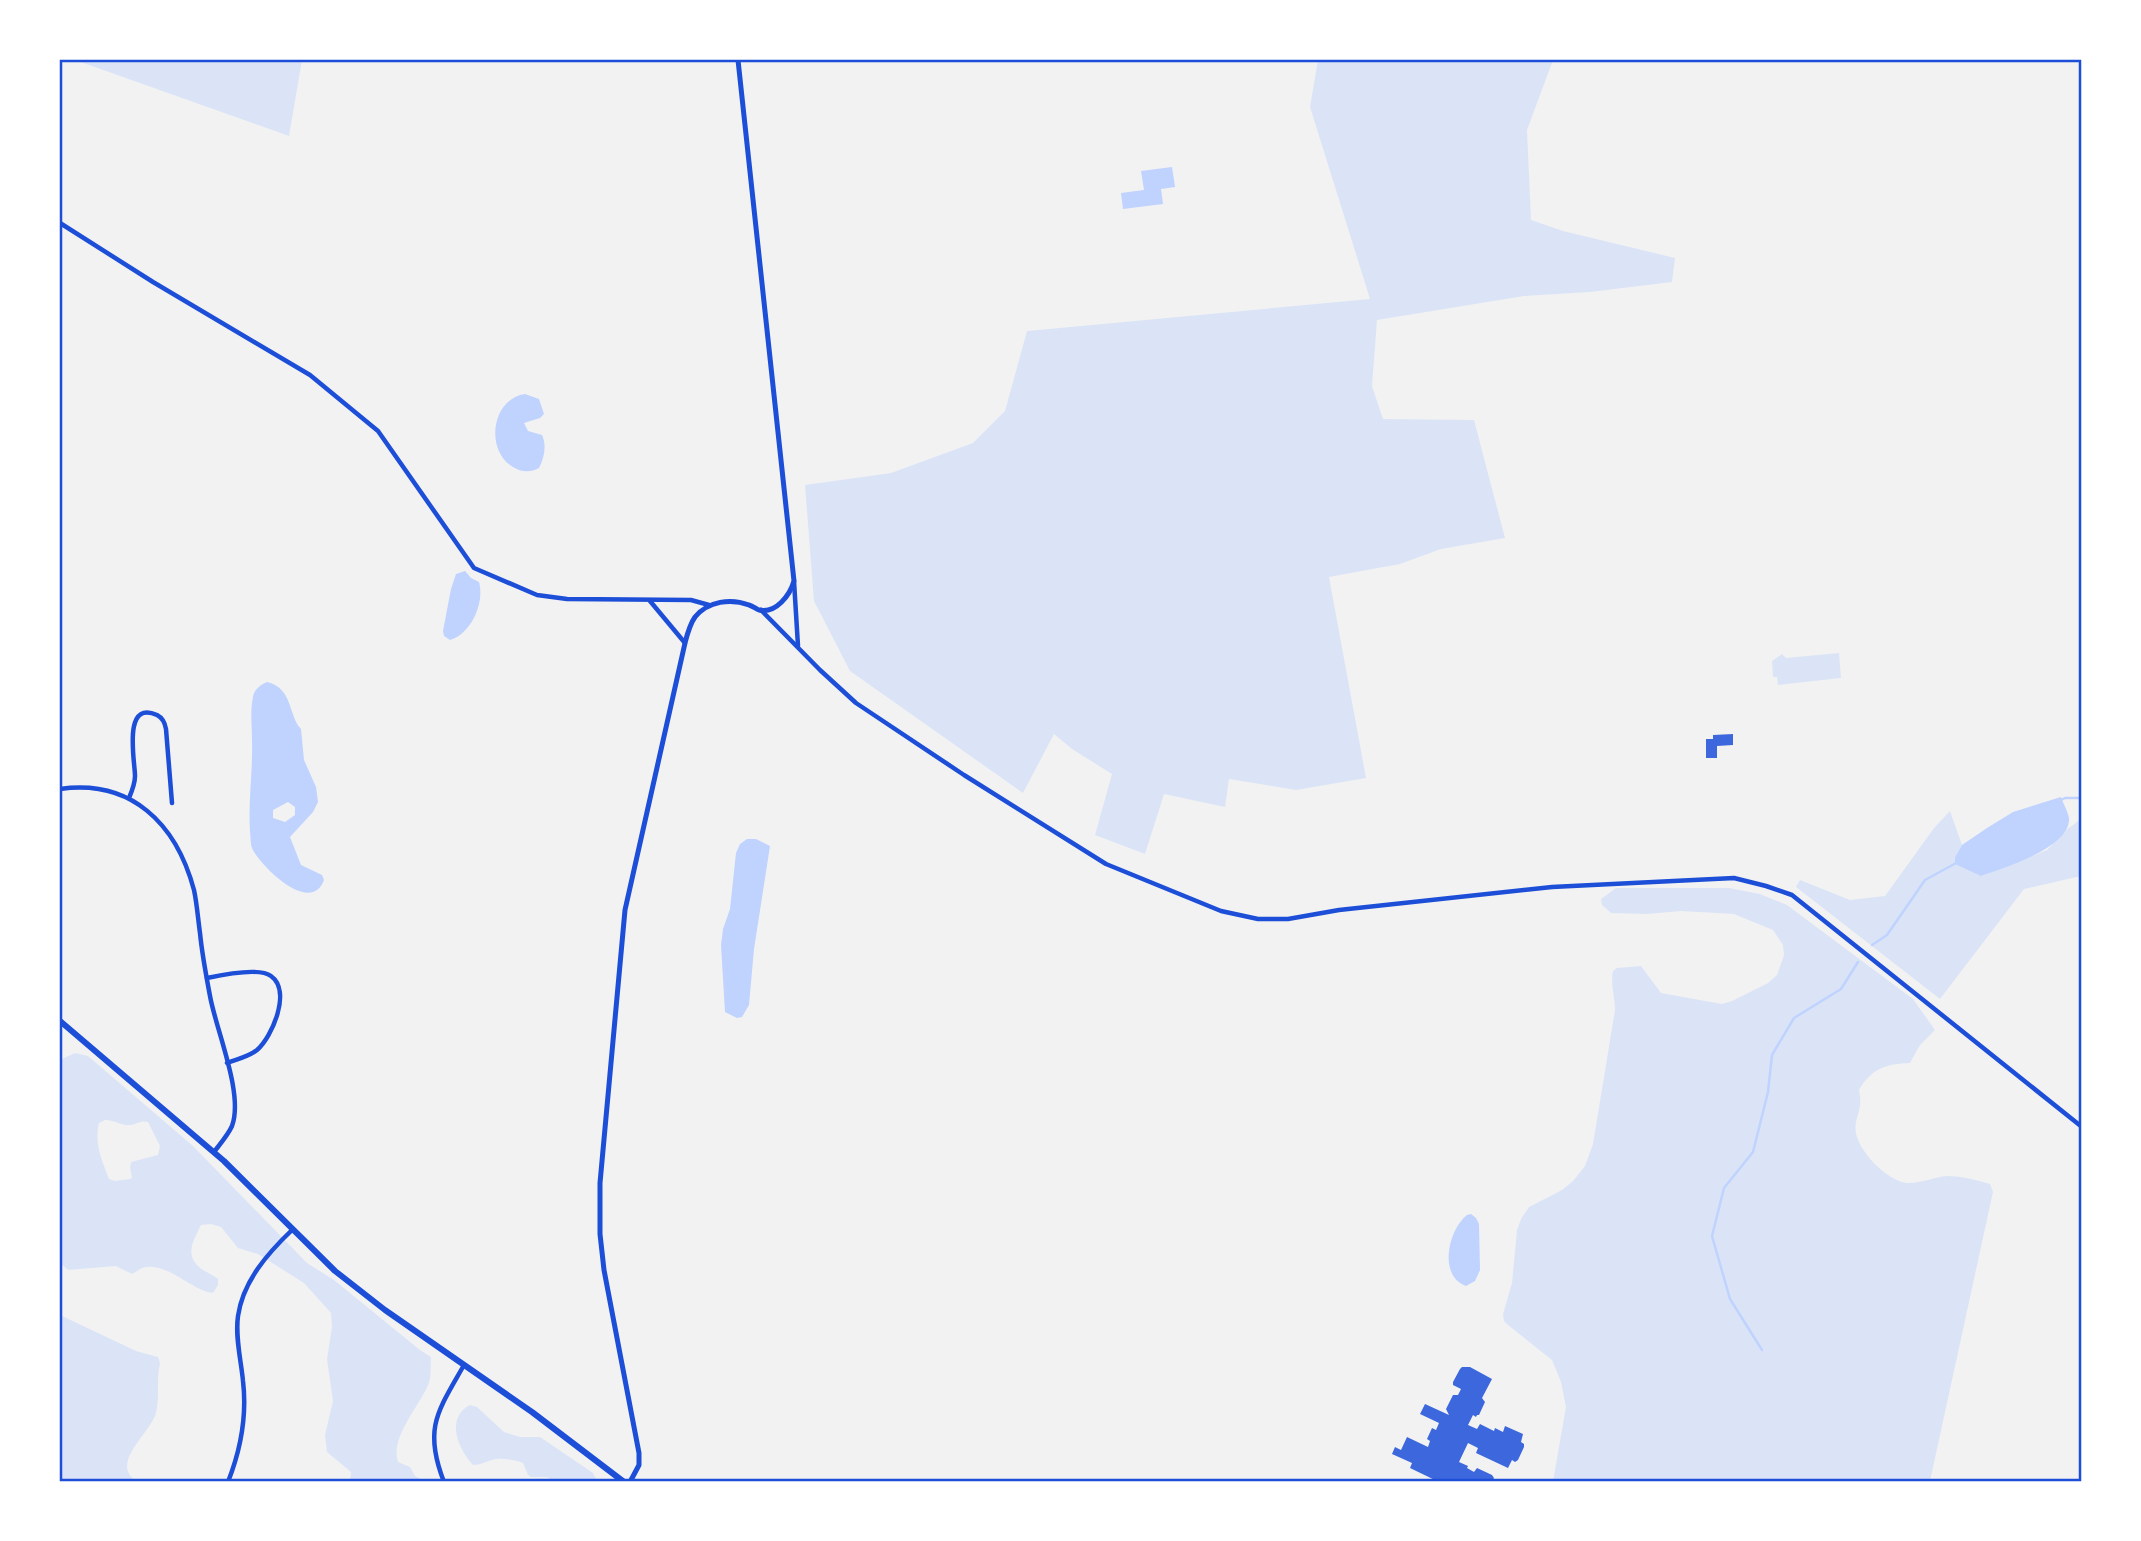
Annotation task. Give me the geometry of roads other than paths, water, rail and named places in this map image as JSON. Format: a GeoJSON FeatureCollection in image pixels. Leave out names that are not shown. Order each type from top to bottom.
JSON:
{"type":"FeatureCollection","features":[{"type":"Feature","properties":{"kind":"main road"},"geometry":{"type":"LineString","coordinates":[[60,1021],[214,1152],[335,1271],[385,1310],[627,1482]]}},
{"type":"Feature","properties":{"kind":"street"},"geometry":{"type":"LineString","coordinates":[[738,60],[794,581],[798,647]]}},
{"type":"Feature","properties":{"kind":"street"},"geometry":{"type":"LineString","coordinates":[[60,223],[310,375],[378,431],[474,568],[537,595],[567,599],[691,600],[709,605]]}},
{"type":"Feature","properties":{"kind":"street"},"geometry":{"type":"LineString","coordinates":[[761,610],[772,609],[787,598],[794,581]]}},
{"type":"Feature","properties":{"kind":"street"},"geometry":{"type":"LineString","coordinates":[[649,600],[685,643]]}},
{"type":"Feature","properties":{"kind":"street"},"geometry":{"type":"LineString","coordinates":[[627,1482],[639,1465],[639,1453],[604,1270],[600,1234],[600,1183],[625,909],[685,643],[694,618],[709,605],[725,601],[748,604],[761,610],[856,703],[1106,864],[1221,911],[1258,919],[1288,919],[1339,910],[1552,887],[1734,878],[1791,895],[2081,1128]]}},
{"type":"Feature","properties":{"kind":"street"},"geometry":{"type":"LineString","coordinates":[[130,798],[135,779],[133,725],[140,716],[151,713],[161,718],[166,729],[172,803]]}},
{"type":"Feature","properties":{"kind":"street"},"geometry":{"type":"LineString","coordinates":[[60,789],[95,788],[130,798],[166,831],[186,869],[195,896],[213,1013],[235,1097],[234,1118],[229,1131],[214,1152]]}},
{"type":"Feature","properties":{"kind":"street"},"geometry":{"type":"LineString","coordinates":[[207,978],[234,973],[265,973],[274,978],[279,989],[278,1011],[263,1043],[251,1054],[227,1063]]}},
{"type":"Feature","properties":{"kind":"street"},"geometry":{"type":"LineString","coordinates":[[228,1482],[244,1421],[237,1333],[241,1304],[263,1262],[292,1230]]}},
{"type":"Feature","properties":{"kind":"street"},"geometry":{"type":"LineString","coordinates":[[444,1482],[435,1452],[433,1430],[440,1408],[464,1365]]}},
{"type":"Feature","properties":{"kind":"water"},"geometry":{"type":"Polygon","coordinates":[[[1172,167],[1175,187],[1161,189],[1163,204],[1123,209],[1121,193],[1144,190],[1141,171],[1172,167]]]}},
{"type":"Feature","properties":{"kind":"water"},"geometry":{"type":"Polygon","coordinates":[[[525,394],[539,399],[544,414],[524,423],[528,431],[542,435],[544,443],[539,468],[529,471],[516,469],[504,459],[498,450],[496,438],[499,415],[505,405],[525,394]]]}},
{"type":"Feature","properties":{"kind":"water"},"geometry":{"type":"Polygon","coordinates":[[[465,571],[479,582],[480,599],[470,625],[458,637],[450,640],[444,636],[443,631],[451,589],[456,574],[465,571]]]}},
{"type":"Feature","properties":{"kind":"water"},"geometry":{"type":"Polygon","coordinates":[[[267,682],[275,685],[286,696],[301,729],[304,760],[316,787],[318,802],[313,812],[290,837],[301,865],[322,875],[324,880],[318,890],[308,893],[275,876],[251,846],[253,697],[258,688],[267,682]],[[288,802],[273,810],[273,818],[285,822],[295,815],[295,807],[288,802]]]}},
{"type":"Feature","properties":{"kind":"water"},"geometry":{"type":"Polygon","coordinates":[[[2061,797],[2069,818],[2067,829],[2048,847],[2019,862],[1981,876],[1955,864],[1955,857],[1962,845],[1987,828],[2013,812],[2061,797]]]}},
{"type":"Feature","properties":{"kind":"water"},"geometry":{"type":"Polygon","coordinates":[[[747,839],[756,839],[770,846],[754,949],[749,1005],[742,1017],[737,1018],[725,1012],[721,945],[730,909],[736,853],[740,844],[747,839]]]}},
{"type":"Feature","properties":{"kind":"water"},"geometry":{"type":"Polygon","coordinates":[[[1471,1214],[1479,1224],[1480,1270],[1475,1281],[1466,1286],[1457,1281],[1452,1273],[1449,1252],[1455,1231],[1467,1215],[1471,1214]]]}},
{"type":"Feature","properties":{"kind":"waterway"},"geometry":{"type":"LineString","coordinates":[[2059,801],[2065,798],[2082,798]]}},
{"type":"Feature","properties":{"kind":"waterway"},"geometry":{"type":"LineString","coordinates":[[1872,945],[1887,935],[1925,880],[1958,862]]}},
{"type":"Feature","properties":{"kind":"waterway"},"geometry":{"type":"LineString","coordinates":[[1762,1350],[1730,1299],[1712,1236],[1724,1188],[1753,1152],[1768,1092],[1772,1055],[1794,1018],[1841,989],[1858,962]]}}]}
